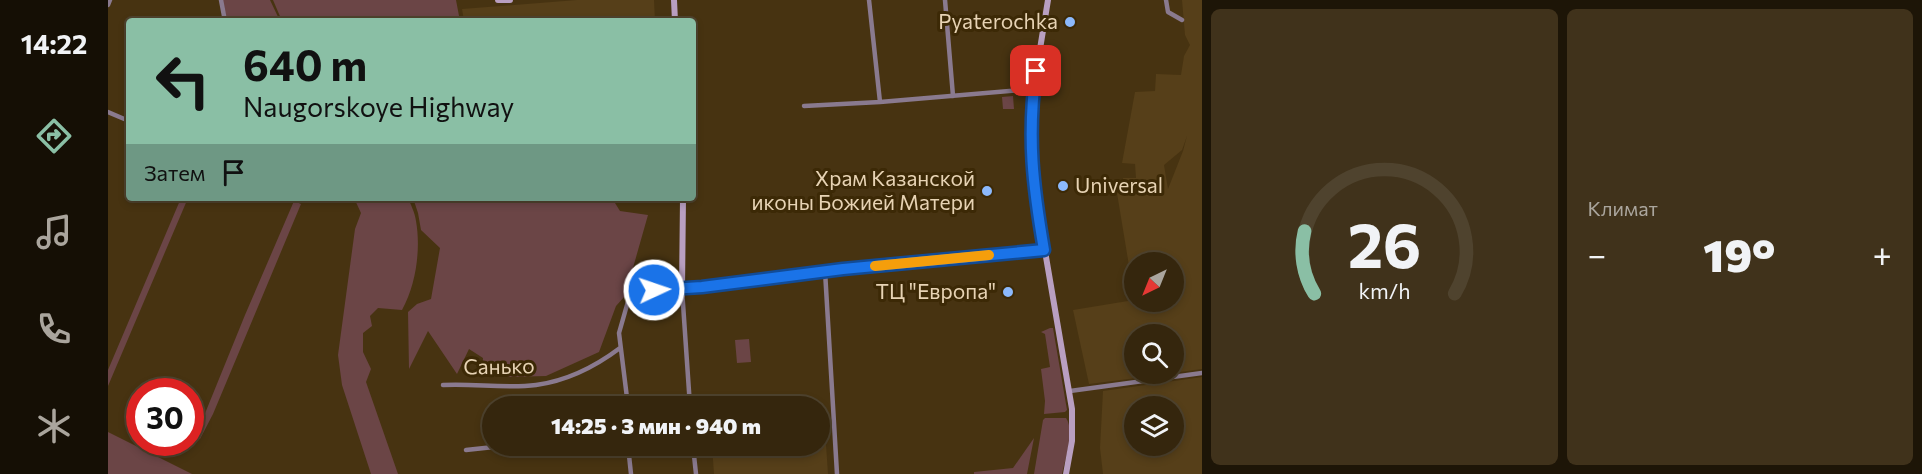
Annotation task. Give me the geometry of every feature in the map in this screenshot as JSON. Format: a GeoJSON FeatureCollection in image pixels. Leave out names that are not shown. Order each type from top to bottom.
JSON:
{"type":"FeatureCollection","features":[{"type":"Feature","properties":{"kind":"main road"},"geometry":{"type":"LineString","coordinates":[[498,0],[510,0]]}},
{"type":"Feature","properties":{"kind":"main road"},"geometry":{"type":"LineString","coordinates":[[674,0],[675,18]]}},
{"type":"Feature","properties":{"kind":"main road"},"geometry":{"type":"LineString","coordinates":[[1048,0],[1033,89],[1031,169],[1070,391],[1073,428],[1065,474]]}},
{"type":"Feature","properties":{"kind":"main road"},"geometry":{"type":"LineString","coordinates":[[683,201],[682,289],[825,271],[1044,250]]}},
{"type":"Feature","properties":{"kind":"street"},"geometry":{"type":"LineString","coordinates":[[108,5],[110,0]]}},
{"type":"Feature","properties":{"kind":"street"},"geometry":{"type":"LineString","coordinates":[[221,0],[224,18]]}},
{"type":"Feature","properties":{"kind":"street"},"geometry":{"type":"LineString","coordinates":[[869,0],[880,102]]}},
{"type":"Feature","properties":{"kind":"street"},"geometry":{"type":"LineString","coordinates":[[945,0],[953,96]]}},
{"type":"Feature","properties":{"kind":"street"},"geometry":{"type":"LineString","coordinates":[[1166,0],[1168,11],[1182,20]]}},
{"type":"Feature","properties":{"kind":"street"},"geometry":{"type":"LineString","coordinates":[[804,106],[1033,89]]}},
{"type":"Feature","properties":{"kind":"street"},"geometry":{"type":"LineString","coordinates":[[108,112],[126,120]]}},
{"type":"Feature","properties":{"kind":"street"},"geometry":{"type":"LineString","coordinates":[[825,271],[837,474]]}},
{"type":"Feature","properties":{"kind":"street"},"geometry":{"type":"LineString","coordinates":[[627,396],[619,333],[631,291],[682,289],[689,396]]}},
{"type":"Feature","properties":{"kind":"street","name":"Санько"},"geometry":{"type":"LineString","coordinates":[[442,385],[536,385],[601,363],[620,348]]}},
{"type":"Feature","properties":{"kind":"street"},"geometry":{"type":"LineString","coordinates":[[1070,391],[1202,373]]}},
{"type":"Feature","properties":{"kind":"street"},"geometry":{"type":"LineString","coordinates":[[466,450],[482,448]]}},
{"type":"Feature","properties":{"kind":"street"},"geometry":{"type":"LineString","coordinates":[[629,456],[631,474]]}},
{"type":"Feature","properties":{"kind":"street"},"geometry":{"type":"LineString","coordinates":[[694,456],[696,474]]}},
{"type":"Feature","properties":{"kind":"shaded area"},"geometry":{"type":"Polygon","coordinates":[[[221,0],[270,0],[279,18],[227,18],[221,0]]]}},
{"type":"Feature","properties":{"kind":"shaded area"},"geometry":{"type":"Polygon","coordinates":[[[273,0],[456,0],[459,18],[281,18],[273,0]]]}},
{"type":"Feature","properties":{"kind":"shaded area"},"geometry":{"type":"Polygon","coordinates":[[[577,0],[654,0],[655,18],[464,18],[462,9],[577,0]]]}},
{"type":"Feature","properties":{"kind":"shaded area"},"geometry":{"type":"Polygon","coordinates":[[[1182,0],[1202,0],[1202,369],[1184,371],[1184,324],[1124,324],[1124,380],[1089,384],[1073,310],[1124,302],[1124,312],[1184,312],[1184,252],[1127,252],[1116,187],[1124,186],[1123,178],[1136,178],[1135,164],[1122,163],[1135,92],[1155,91],[1156,74],[1181,75],[1184,56],[1190,45],[1185,35],[1182,0]],[[1187,136],[1182,150],[1164,165],[1168,189],[1183,151],[1187,136]]]}},
{"type":"Feature","properties":{"kind":"shaded area"},"geometry":{"type":"Polygon","coordinates":[[[1013,96],[1014,109],[1003,109],[1002,97],[1013,96]]]}},
{"type":"Feature","properties":{"kind":"shaded area"},"geometry":{"type":"Polygon","coordinates":[[[180,201],[187,201],[108,386],[108,370],[180,201]]]}},
{"type":"Feature","properties":{"kind":"shaded area"},"geometry":{"type":"Polygon","coordinates":[[[294,201],[301,204],[204,431],[204,416],[294,201]]]}},
{"type":"Feature","properties":{"kind":"shaded area"},"geometry":{"type":"Polygon","coordinates":[[[355,201],[409,201],[416,221],[418,243],[416,267],[407,300],[402,310],[378,308],[370,316],[372,326],[363,333],[363,352],[371,369],[366,382],[398,474],[371,474],[342,385],[338,355],[355,229],[361,213],[355,201]]]}},
{"type":"Feature","properties":{"kind":"shaded area"},"geometry":{"type":"Polygon","coordinates":[[[414,201],[615,201],[620,211],[648,215],[625,296],[616,306],[599,352],[546,376],[509,377],[482,374],[483,358],[469,349],[457,374],[428,331],[409,369],[408,312],[417,304],[431,299],[440,248],[421,230],[414,201]]]}},
{"type":"Feature","properties":{"kind":"shaded area"},"geometry":{"type":"Polygon","coordinates":[[[1053,328],[1067,410],[1044,414],[1045,401],[1041,369],[1050,367],[1045,334],[1041,332],[1053,328]]]}},
{"type":"Feature","properties":{"kind":"shaded area"},"geometry":{"type":"Polygon","coordinates":[[[749,339],[751,362],[737,363],[735,340],[749,339]]]}},
{"type":"Feature","properties":{"kind":"shaded area"},"geometry":{"type":"Polygon","coordinates":[[[1202,377],[1202,474],[1103,474],[1100,448],[1103,391],[1152,384],[1184,384],[1184,380],[1202,377]]]}},
{"type":"Feature","properties":{"kind":"shaded area"},"geometry":{"type":"Polygon","coordinates":[[[1045,418],[1066,418],[1069,423],[1068,445],[1062,474],[1034,474],[1045,418]]]}},
{"type":"Feature","properties":{"kind":"shaded area"},"geometry":{"type":"Polygon","coordinates":[[[108,432],[126,441],[126,456],[156,456],[192,474],[108,474],[108,432]]]}},
{"type":"Feature","properties":{"kind":"shaded area"},"geometry":{"type":"Polygon","coordinates":[[[1034,438],[1027,474],[974,474],[974,472],[1013,468],[1034,438]]]}},
{"type":"Feature","properties":{"kind":"shaded area"},"geometry":{"type":"Polygon","coordinates":[[[713,456],[827,456],[828,474],[714,474],[713,456]]]}},
{"type":"Feature","properties":{"kind":"slow traffic"},"geometry":{"type":"LineString","coordinates":[[875,266],[989,255]]}},
{"type":"Feature","properties":{"kind":"place","name":"Pyaterochka"},"geometry":{"type":"Point","coordinates":[1070,22]}},
{"type":"Feature","properties":{"kind":"place","name":"Universal"},"geometry":{"type":"Point","coordinates":[1063,186]}},
{"type":"Feature","properties":{"kind":"place","name":"Храм Казанской иконы Божией Матери"},"geometry":{"type":"Point","coordinates":[987,191]}},
{"type":"Feature","properties":{"kind":"place","name":"ТЦ \"Европа\""},"geometry":{"type":"Point","coordinates":[1008,292]}},
{"type":"Feature","properties":{"kind":"route"},"geometry":{"type":"LineString","coordinates":[[654,290],[702,287],[843,269],[1044,250],[1031,162],[1031,112],[1036,71]]}}]}
